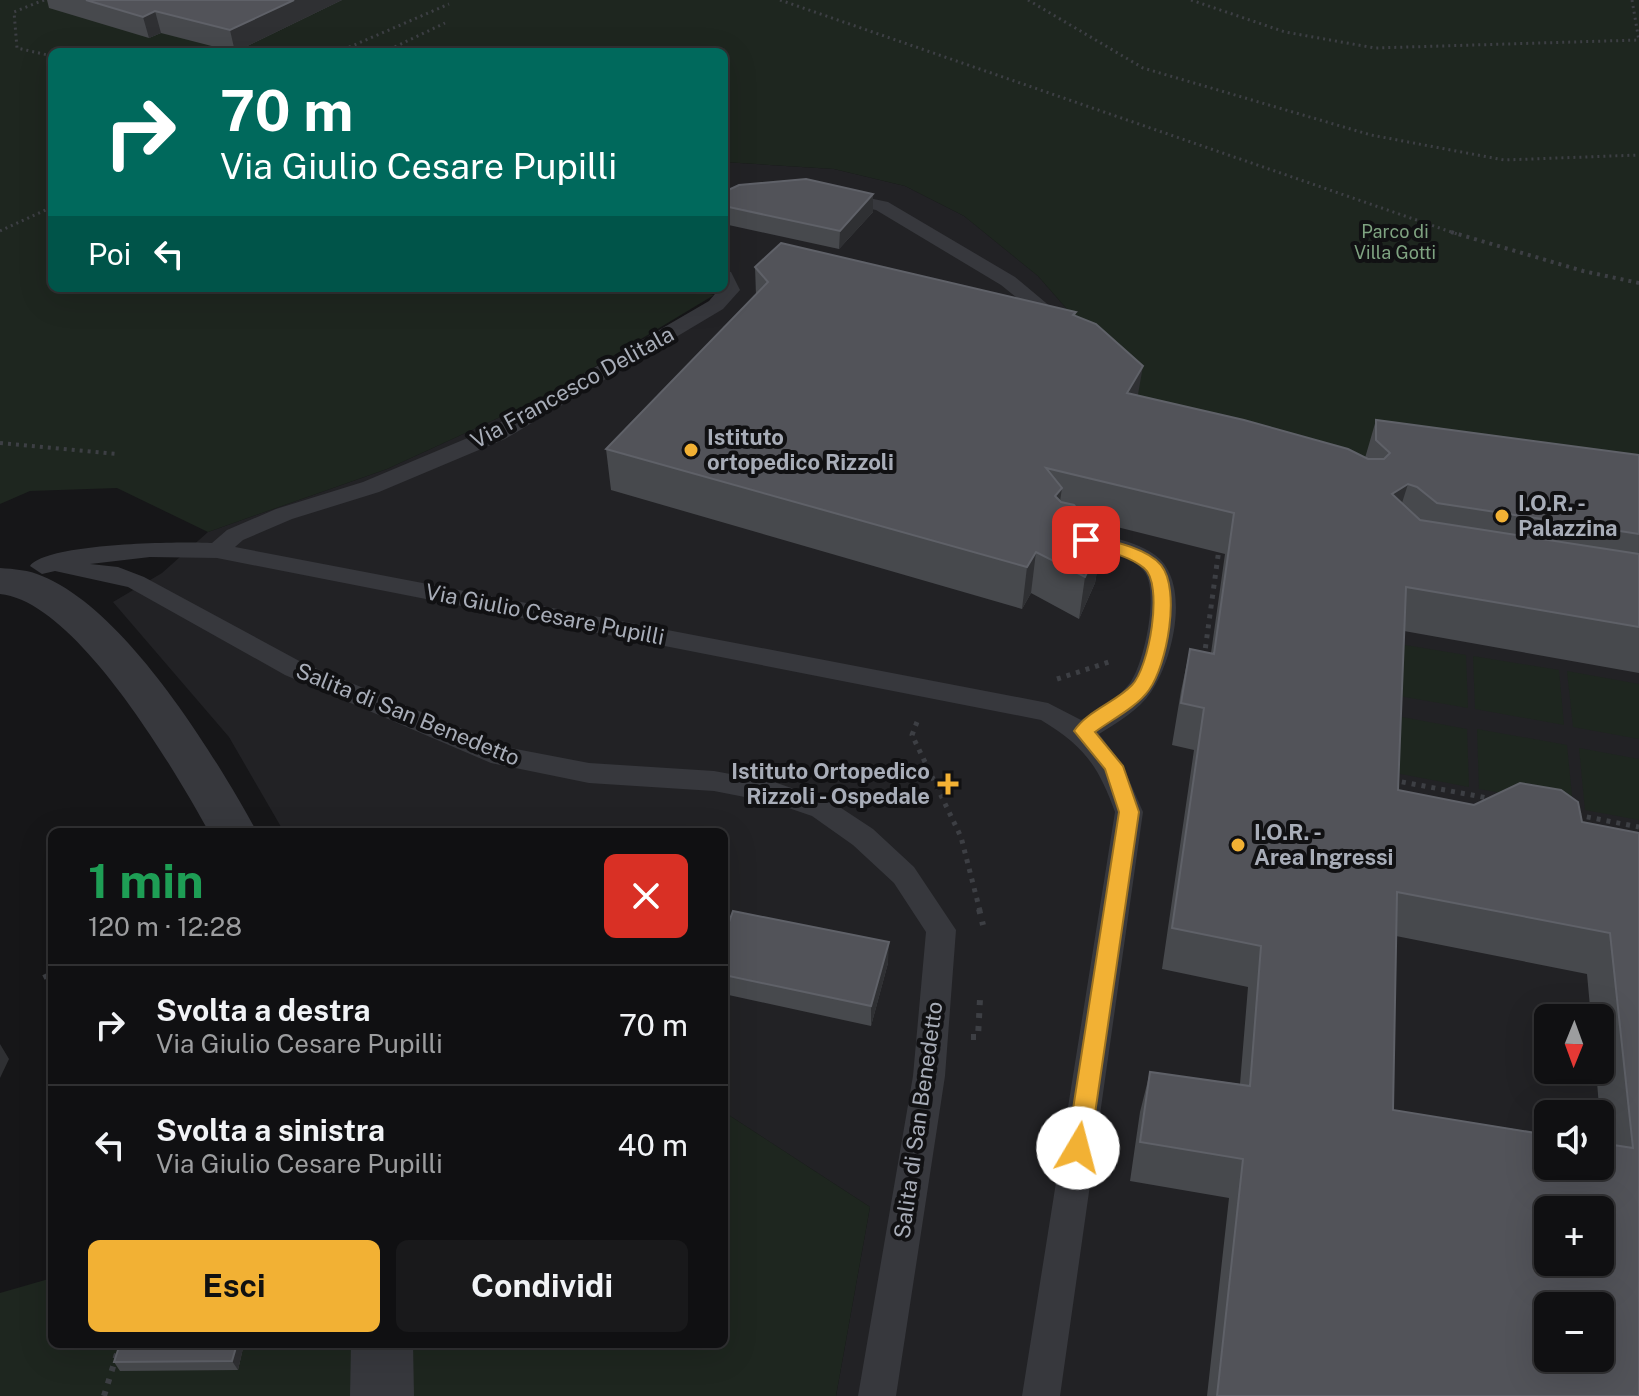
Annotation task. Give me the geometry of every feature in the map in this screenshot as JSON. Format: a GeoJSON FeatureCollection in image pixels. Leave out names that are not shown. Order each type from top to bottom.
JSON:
{"type":"FeatureCollection","features":[{"type":"Feature","properties":{"kind":"street","name":"Via Giulio Cesare Pupilli"},"geometry":{"type":"LineString","coordinates":[[0,578],[42,566]]}},
{"type":"Feature","properties":{"kind":"street"},"geometry":{"type":"LineString","coordinates":[[0,578],[30,586],[76,619],[123,663],[211,792],[231,828]]}},
{"type":"Feature","properties":{"kind":"street"},"geometry":{"type":"LineString","coordinates":[[382,1348],[382,1396]]}},
{"type":"Feature","properties":{"kind":"lane"},"geometry":{"type":"LineString","coordinates":[[822,193],[882,206],[1008,281],[1073,334]]}},
{"type":"Feature","properties":{"kind":"lane","name":"Via Francesco Delitala"},"geometry":{"type":"LineString","coordinates":[[217,551],[235,535],[284,514],[371,487],[497,434],[716,305],[730,290],[728,285]]}},
{"type":"Feature","properties":{"kind":"lane"},"geometry":{"type":"LineString","coordinates":[[1064,535],[1139,557],[1154,567],[1162,584],[1162,621],[1151,669],[1141,688],[1083,731]]}},
{"type":"Feature","properties":{"kind":"lane","name":"Via Giulio Cesare Pupilli"},"geometry":{"type":"LineString","coordinates":[[42,566],[124,550],[163,547],[217,551],[1048,712],[1083,731],[1114,766],[1129,812],[1041,1396]]}},
{"type":"Feature","properties":{"kind":"lane","name":"Salita di San Benedetto"},"geometry":{"type":"LineString","coordinates":[[42,566],[118,575],[136,582],[294,669],[501,756],[589,773],[714,781],[774,792],[810,804],[863,837],[904,875],[941,930],[929,1076],[877,1396]]}},
{"type":"Feature","properties":{"kind":"path"},"geometry":{"type":"LineString","coordinates":[[44,0],[14,12],[17,48],[48,55]]}},
{"type":"Feature","properties":{"kind":"path"},"geometry":{"type":"LineString","coordinates":[[780,0],[1484,243],[1639,283]]}},
{"type":"Feature","properties":{"kind":"path"},"geometry":{"type":"LineString","coordinates":[[1028,0],[1143,68],[1371,135],[1504,160],[1639,155]]}},
{"type":"Feature","properties":{"kind":"path"},"geometry":{"type":"LineString","coordinates":[[1191,0],[1285,32],[1375,48],[1639,41],[1632,0]]}},
{"type":"Feature","properties":{"kind":"path"},"geometry":{"type":"LineString","coordinates":[[347,48],[449,4]]}},
{"type":"Feature","properties":{"kind":"path"},"geometry":{"type":"LineString","coordinates":[[392,48],[445,23]]}},
{"type":"Feature","properties":{"kind":"path"},"geometry":{"type":"LineString","coordinates":[[0,231],[48,209]]}},
{"type":"Feature","properties":{"kind":"path"},"geometry":{"type":"LineString","coordinates":[[0,443],[117,454]]}},
{"type":"Feature","properties":{"kind":"path"},"geometry":{"type":"LineString","coordinates":[[1203,665],[1219,547]]}},
{"type":"Feature","properties":{"kind":"path"},"geometry":{"type":"LineString","coordinates":[[929,688],[912,735],[961,837],[983,927]]}},
{"type":"Feature","properties":{"kind":"path"},"geometry":{"type":"LineString","coordinates":[[1385,779],[1504,801]]}},
{"type":"Feature","properties":{"kind":"path"},"geometry":{"type":"LineString","coordinates":[[1564,813],[1639,827]]}},
{"type":"Feature","properties":{"kind":"path"},"geometry":{"type":"LineString","coordinates":[[45,974],[48,980]]}},
{"type":"Feature","properties":{"kind":"path"},"geometry":{"type":"LineString","coordinates":[[104,1396],[119,1348]]}},
{"type":"Feature","properties":{"kind":"shaded area","name":"Istituto Ortopedico Rizzoli - Ospedale"},"geometry":{"type":"Polygon","coordinates":[[[728,162],[834,169],[905,186],[964,216],[1038,276],[1087,332],[1639,505],[1639,1396],[836,1396],[870,1207],[728,1115],[728,828],[282,828],[229,737],[113,602],[162,573],[208,532],[387,469],[548,395],[725,295],[711,292],[728,292],[728,162]]]}},
{"type":"Feature","properties":{"kind":"green space","name":"Parco di Villa Gotti"},"geometry":{"type":"Polygon","coordinates":[[[0,0],[1639,0],[1639,505],[1196,431],[1121,384],[1087,332],[1038,276],[964,216],[905,186],[834,169],[728,162],[728,48],[48,48],[48,292],[701,292],[714,295],[548,395],[387,469],[208,532],[117,488],[30,491],[0,504],[0,0]]]}},
{"type":"Feature","properties":{"kind":"green space"},"geometry":{"type":"Polygon","coordinates":[[[1393,643],[1466,655],[1468,708],[1393,695],[1393,643]]]}},
{"type":"Feature","properties":{"kind":"green space"},"geometry":{"type":"Polygon","coordinates":[[[1473,656],[1559,670],[1564,725],[1475,709],[1473,656]]]}},
{"type":"Feature","properties":{"kind":"green space"},"geometry":{"type":"Polygon","coordinates":[[[1567,671],[1639,684],[1639,739],[1573,727],[1567,671]]]}},
{"type":"Feature","properties":{"kind":"green space"},"geometry":{"type":"Polygon","coordinates":[[[1391,715],[1467,729],[1469,787],[1390,772],[1391,715]]]}},
{"type":"Feature","properties":{"kind":"green space"},"geometry":{"type":"Polygon","coordinates":[[[1477,729],[1567,745],[1573,806],[1479,789],[1477,729]]]}},
{"type":"Feature","properties":{"kind":"green space"},"geometry":{"type":"Polygon","coordinates":[[[1579,748],[1639,759],[1639,820],[1585,810],[1579,748]]]}},
{"type":"Feature","properties":{"kind":"green space"},"geometry":{"type":"Polygon","coordinates":[[[728,1115],[870,1207],[836,1396],[0,1396],[0,1293],[48,1279],[48,1348],[728,1348],[728,1115]]]}},
{"type":"Feature","properties":{"kind":"building"},"geometry":{"type":"Polygon","coordinates":[[[86,0],[294,0],[230,30],[155,11],[143,17],[86,0]]]}},
{"type":"Feature","properties":{"kind":"building"},"geometry":{"type":"Polygon","coordinates":[[[806,179],[873,194],[840,231],[728,207],[728,190],[739,185],[806,179]]]}},
{"type":"Feature","properties":{"kind":"building"},"geometry":{"type":"Polygon","coordinates":[[[781,243],[1076,312],[1073,315],[1096,324],[1143,366],[1127,393],[1244,420],[1348,449],[1368,459],[1384,459],[1390,453],[1376,440],[1376,420],[1639,455],[1639,534],[1437,503],[1417,487],[1408,484],[1392,494],[1420,520],[1639,554],[1639,627],[1406,587],[1398,790],[1474,805],[1520,783],[1561,790],[1578,802],[1582,822],[1639,833],[1639,1396],[1217,1396],[1243,1159],[1140,1142],[1150,1072],[1250,1086],[1261,946],[1172,928],[1204,708],[1181,703],[1190,649],[1214,654],[1234,513],[1046,468],[1062,488],[1055,496],[1061,502],[1074,505],[1102,541],[1085,577],[1036,552],[1027,567],[606,449],[768,282],[755,267],[781,243]],[[1397,892],[1393,1110],[1534,1133],[1534,1180],[1614,1180],[1614,1145],[1633,1148],[1610,933],[1397,892]]]}},
{"type":"Feature","properties":{"kind":"building"},"geometry":{"type":"Polygon","coordinates":[[[733,911],[889,942],[871,1006],[728,976],[728,925],[733,911]]]}},
{"type":"Feature","properties":{"kind":"building"},"geometry":{"type":"Polygon","coordinates":[[[119,1348],[236,1348],[232,1361],[114,1362],[119,1348]]]}},
{"type":"Feature","properties":{"kind":"place","name":"Istituto ortopedico Rizzoli"},"geometry":{"type":"Point","coordinates":[691,450]}},
{"type":"Feature","properties":{"kind":"place","name":"I.O.R. - Palazzina"},"geometry":{"type":"Point","coordinates":[1502,516]}},
{"type":"Feature","properties":{"kind":"place","name":"Istituto Ortopedico Rizzoli - Ospedale"},"geometry":{"type":"Point","coordinates":[948,784]}},
{"type":"Feature","properties":{"kind":"place","name":"I.O.R. - Area Ingressi"},"geometry":{"type":"Point","coordinates":[1238,845]}},
{"type":"Feature","properties":{"kind":"route"},"geometry":{"type":"LineString","coordinates":[[1078,1148],[1129,812],[1114,766],[1083,731],[1123,705],[1141,688],[1151,669],[1162,621],[1162,584],[1154,567],[1139,557],[1086,540]]}}]}
